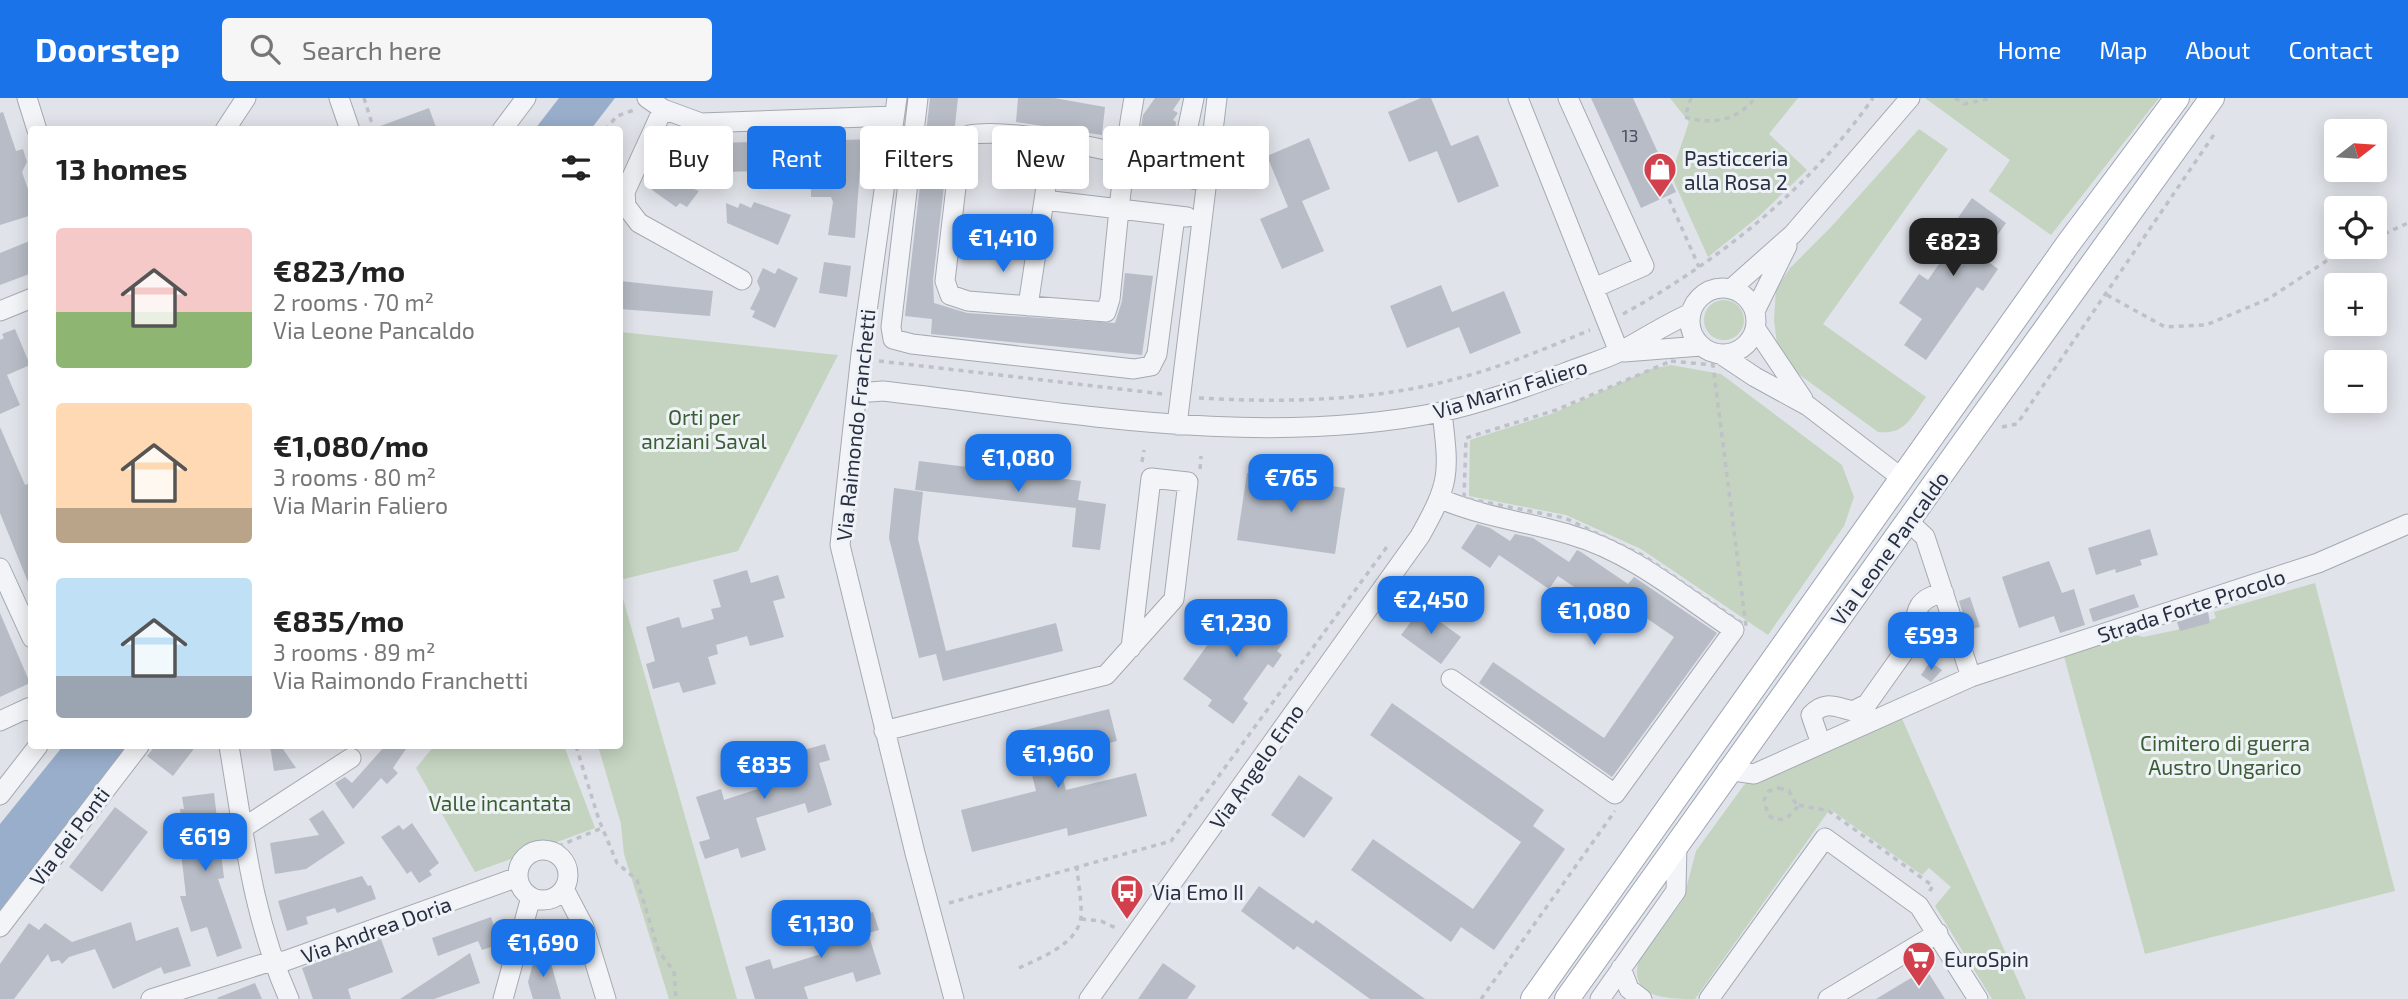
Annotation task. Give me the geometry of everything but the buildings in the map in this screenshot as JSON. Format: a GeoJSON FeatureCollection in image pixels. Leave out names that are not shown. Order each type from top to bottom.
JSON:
{"type":"FeatureCollection","features":[{"type":"Feature","properties":{"kind":"main road","name":"Via Leone Pancaldo"},"geometry":{"type":"LineString","coordinates":[[1533,999],[2068,244],[2177,98]]}},
{"type":"Feature","properties":{"kind":"main road","name":"Via Leone Pancaldo"},"geometry":{"type":"LineString","coordinates":[[1567,999],[1727,770],[1909,522],[2212,98]]}},
{"type":"Feature","properties":{"kind":"main road"},"geometry":{"type":"LineString","coordinates":[[1903,479],[1926,497]]}},
{"type":"Feature","properties":{"kind":"street"},"geometry":{"type":"LineString","coordinates":[[27,98],[36,126]]}},
{"type":"Feature","properties":{"kind":"street"},"geometry":{"type":"LineString","coordinates":[[339,98],[349,126]]}},
{"type":"Feature","properties":{"kind":"street"},"geometry":{"type":"LineString","coordinates":[[505,126],[526,98]]}},
{"type":"Feature","properties":{"kind":"street"},"geometry":{"type":"LineString","coordinates":[[918,98],[891,327],[894,339],[912,344],[1134,369],[1151,366],[1157,354],[1175,216]]}},
{"type":"Feature","properties":{"kind":"street"},"geometry":{"type":"LineString","coordinates":[[1131,126],[1134,98]]}},
{"type":"Feature","properties":{"kind":"street"},"geometry":{"type":"LineString","coordinates":[[1188,126],[1194,98]]}},
{"type":"Feature","properties":{"kind":"street"},"geometry":{"type":"LineString","coordinates":[[1213,126],[1217,98]]}},
{"type":"Feature","properties":{"kind":"street"},"geometry":{"type":"LineString","coordinates":[[1568,98],[1644,266],[1594,288]]}},
{"type":"Feature","properties":{"kind":"street","name":"Via Marin Faliero"},"geometry":{"type":"LineString","coordinates":[[857,393],[883,391],[1177,425],[1259,430],[1317,428],[1442,412],[1619,352],[1665,324],[1690,313],[1707,292],[1732,288],[1793,234],[1910,98]]}},
{"type":"Feature","properties":{"kind":"street"},"geometry":{"type":"LineString","coordinates":[[1522,99],[1619,352]]}},
{"type":"Feature","properties":{"kind":"street"},"geometry":{"type":"LineString","coordinates":[[643,101],[702,123],[896,107]]}},
{"type":"Feature","properties":{"kind":"street"},"geometry":{"type":"LineString","coordinates":[[227,126],[242,102]]}},
{"type":"Feature","properties":{"kind":"street","name":"Via Raimondo Franchetti"},"geometry":{"type":"LineString","coordinates":[[896,107],[857,393],[840,545],[884,731],[954,999]]}},
{"type":"Feature","properties":{"kind":"street"},"geometry":{"type":"LineString","coordinates":[[663,109],[625,192],[626,206],[639,223],[742,280]]}},
{"type":"Feature","properties":{"kind":"street"},"geometry":{"type":"LineString","coordinates":[[992,135],[969,135],[961,144],[945,281],[950,295],[968,301],[1106,312],[1110,299],[1123,189]]}},
{"type":"Feature","properties":{"kind":"street"},"geometry":{"type":"LineString","coordinates":[[1028,306],[1045,189]]}},
{"type":"Feature","properties":{"kind":"street"},"geometry":{"type":"LineString","coordinates":[[1177,425],[1205,189]]}},
{"type":"Feature","properties":{"kind":"street"},"geometry":{"type":"LineString","coordinates":[[1044,200],[1202,219]]}},
{"type":"Feature","properties":{"kind":"street","name":"Via Marin Faliero"},"geometry":{"type":"LineString","coordinates":[[1722,355],[1741,350],[1793,234]]}},
{"type":"Feature","properties":{"kind":"street","name":"Via Marin Faliero"},"geometry":{"type":"LineString","coordinates":[[1732,288],[1743,294],[1808,406]]}},
{"type":"Feature","properties":{"kind":"street"},"geometry":{"type":"LineString","coordinates":[[0,311],[28,300]]}},
{"type":"Feature","properties":{"kind":"street"},"geometry":{"type":"LineString","coordinates":[[1690,313],[1692,333],[1701,346]]}},
{"type":"Feature","properties":{"kind":"street","name":"Via Marin Faliero"},"geometry":{"type":"LineString","coordinates":[[1619,352],[1701,346],[1722,355],[1808,406],[1903,479]]}},
{"type":"Feature","properties":{"kind":"street","name":"Via Angelo Emo"},"geometry":{"type":"LineString","coordinates":[[1089,999],[1420,536],[1441,499],[1448,465],[1442,412]]}},
{"type":"Feature","properties":{"kind":"street"},"geometry":{"type":"LineString","coordinates":[[884,731],[1106,675],[1131,648],[1174,598],[1188,482],[1151,478],[1131,648]]}},
{"type":"Feature","properties":{"kind":"street"},"geometry":{"type":"LineString","coordinates":[[1441,499],[1462,508],[1573,535],[1640,567],[1734,630],[1615,794],[1451,679]]}},
{"type":"Feature","properties":{"kind":"street"},"geometry":{"type":"LineString","coordinates":[[1909,522],[1925,537],[1971,677]]}},
{"type":"Feature","properties":{"kind":"street","name":"Strada Forte Procolo"},"geometry":{"type":"LineString","coordinates":[[1727,770],[1754,774],[1971,677],[2318,563],[2408,524]]}},
{"type":"Feature","properties":{"kind":"street"},"geometry":{"type":"LineString","coordinates":[[0,568],[28,629]]}},
{"type":"Feature","properties":{"kind":"street"},"geometry":{"type":"LineString","coordinates":[[1821,744],[1811,715],[1820,706],[1828,704],[1853,711],[1867,704],[1916,635],[1914,617],[1917,608],[1929,596],[1944,593]]}},
{"type":"Feature","properties":{"kind":"street"},"geometry":{"type":"LineString","coordinates":[[0,721],[28,708]]}},
{"type":"Feature","properties":{"kind":"street"},"geometry":{"type":"LineString","coordinates":[[0,795],[36,749]]}},
{"type":"Feature","properties":{"kind":"street","name":"Via dei Ponti"},"geometry":{"type":"LineString","coordinates":[[0,927],[137,749]]}},
{"type":"Feature","properties":{"kind":"street","name":"Via Andrea Doria"},"geometry":{"type":"LineString","coordinates":[[230,749],[249,880],[272,961],[289,999]]}},
{"type":"Feature","properties":{"kind":"street"},"geometry":{"type":"LineString","coordinates":[[243,828],[351,758]]}},
{"type":"Feature","properties":{"kind":"street"},"geometry":{"type":"LineString","coordinates":[[1709,999],[1825,838],[1919,906],[1979,999]]}},
{"type":"Feature","properties":{"kind":"street"},"geometry":{"type":"LineString","coordinates":[[1603,998],[1676,891],[1677,845]]}},
{"type":"Feature","properties":{"kind":"street"},"geometry":{"type":"LineString","coordinates":[[503,999],[531,897],[518,877],[523,859],[530,853],[549,850],[564,861],[567,880],[564,889],[552,898],[531,897]]}},
{"type":"Feature","properties":{"kind":"street","name":"Via Andrea Doria"},"geometry":{"type":"LineString","coordinates":[[151,999],[272,961],[285,961],[518,877]]}},
{"type":"Feature","properties":{"kind":"street"},"geometry":{"type":"LineString","coordinates":[[564,889],[584,927],[606,999]]}},
{"type":"Feature","properties":{"kind":"street"},"geometry":{"type":"LineString","coordinates":[[1828,999],[1938,933]]}},
{"type":"Feature","properties":{"kind":"street"},"geometry":{"type":"LineString","coordinates":[[1621,968],[1629,989],[1642,999]]}},
{"type":"Feature","properties":{"kind":"path"},"geometry":{"type":"LineString","coordinates":[[364,98],[373,126]]}},
{"type":"Feature","properties":{"kind":"path"},"geometry":{"type":"LineString","coordinates":[[1692,98],[1685,117],[1709,121],[1733,117],[1746,109],[1755,98]]}},
{"type":"Feature","properties":{"kind":"path"},"geometry":{"type":"LineString","coordinates":[[1619,316],[1653,298],[1699,267],[1775,207],[1837,143],[1873,98]]}},
{"type":"Feature","properties":{"kind":"path"},"geometry":{"type":"LineString","coordinates":[[1955,98],[1964,104],[1993,98]]}},
{"type":"Feature","properties":{"kind":"path"},"geometry":{"type":"LineString","coordinates":[[609,126],[617,116],[632,112],[643,101]]}},
{"type":"Feature","properties":{"kind":"path"},"geometry":{"type":"LineString","coordinates":[[1971,432],[2018,424],[2217,128]]}},
{"type":"Feature","properties":{"kind":"path"},"geometry":{"type":"LineString","coordinates":[[1665,190],[1699,267]]}},
{"type":"Feature","properties":{"kind":"path"},"geometry":{"type":"LineString","coordinates":[[2387,233],[2408,223]]}},
{"type":"Feature","properties":{"kind":"path"},"geometry":{"type":"LineString","coordinates":[[2107,295],[2165,327],[2206,325],[2268,299],[2329,259]]}},
{"type":"Feature","properties":{"kind":"path"},"geometry":{"type":"LineString","coordinates":[[877,356],[878,361],[1181,396],[1240,400],[1330,398],[1390,392],[1459,378],[1599,327]]}},
{"type":"Feature","properties":{"kind":"path"},"geometry":{"type":"LineString","coordinates":[[1671,361],[1713,365],[1746,626],[1644,555],[1565,517],[1464,498],[1465,462],[1466,438],[1556,410],[1671,361]]}},
{"type":"Feature","properties":{"kind":"path"},"geometry":{"type":"LineString","coordinates":[[1142,467],[1144,450]]}},
{"type":"Feature","properties":{"kind":"path"},"geometry":{"type":"LineString","coordinates":[[1200,474],[1201,456]]}},
{"type":"Feature","properties":{"kind":"path"},"geometry":{"type":"LineString","coordinates":[[949,903],[1171,841],[1389,544]]}},
{"type":"Feature","properties":{"kind":"path"},"geometry":{"type":"LineString","coordinates":[[577,749],[617,863],[637,880],[659,952],[674,971],[676,999]]}},
{"type":"Feature","properties":{"kind":"path"},"geometry":{"type":"LineString","coordinates":[[1799,805],[1788,818],[1777,820],[1765,811],[1764,800],[1769,791],[1779,788],[1789,791],[1796,804],[1829,811],[1933,886],[1919,906]]}},
{"type":"Feature","properties":{"kind":"path"},"geometry":{"type":"LineString","coordinates":[[549,850],[603,828]]}},
{"type":"Feature","properties":{"kind":"path"},"geometry":{"type":"LineString","coordinates":[[1019,968],[1053,952],[1068,938],[1081,919],[1077,867]]}},
{"type":"Feature","properties":{"kind":"path"},"geometry":{"type":"LineString","coordinates":[[1081,919],[1101,921],[1118,929]]}},
{"type":"Feature","properties":{"kind":"green space"},"geometry":{"type":"Polygon","coordinates":[[[1670,98],[1798,98],[1769,134],[1807,170],[1758,217],[1708,257],[1671,175],[1689,122],[1670,98]]]}},
{"type":"Feature","properties":{"kind":"green space"},"geometry":{"type":"Polygon","coordinates":[[[1925,98],[2159,98],[2051,235],[1989,191],[2010,160],[1925,98]]]}},
{"type":"Feature","properties":{"kind":"green space"},"geometry":{"type":"Polygon","coordinates":[[[1919,129],[1948,149],[1823,324],[1926,397],[1902,428],[1878,432],[1793,370],[1777,344],[1774,320],[1776,289],[1790,268],[1831,227],[1919,129]]]}},
{"type":"Feature","properties":{"kind":"green space"},"geometry":{"type":"Polygon","coordinates":[[[1724,300],[1738,306],[1744,320],[1738,334],[1724,340],[1710,334],[1704,320],[1710,306],[1724,300]]]}},
{"type":"Feature","properties":{"kind":"green space","name":"Orti per anziani Saval"},"geometry":{"type":"Polygon","coordinates":[[[623,332],[838,355],[738,551],[623,579],[623,332]]]}},
{"type":"Feature","properties":{"kind":"green space"},"geometry":{"type":"Polygon","coordinates":[[[1671,365],[1721,374],[1842,465],[1854,497],[1844,526],[1768,635],[1641,549],[1566,515],[1469,496],[1470,440],[1554,413],[1651,369],[1671,365]]]}},
{"type":"Feature","properties":{"kind":"green space","name":"Cimitero di guerra Austro Ungarico"},"geometry":{"type":"Polygon","coordinates":[[[2315,583],[2395,891],[2145,954],[2062,649],[2125,632],[2143,637],[2210,623],[2210,620],[2216,618],[2214,612],[2315,583]]]}},
{"type":"Feature","properties":{"kind":"green space"},"geometry":{"type":"Polygon","coordinates":[[[623,599],[737,999],[669,999],[624,854],[621,824],[599,749],[623,749],[623,599]]]}},
{"type":"Feature","properties":{"kind":"green space"},"geometry":{"type":"Polygon","coordinates":[[[1899,712],[2026,999],[1992,999],[1935,906],[1951,887],[1929,868],[1922,875],[1830,809],[1695,999],[1663,997],[1645,989],[1639,983],[1639,960],[1683,900],[1696,851],[1744,785],[1763,773],[1899,712]]]}},
{"type":"Feature","properties":{"kind":"green space","name":"Valle incantata"},"geometry":{"type":"Polygon","coordinates":[[[432,749],[565,749],[595,828],[475,872],[416,768],[432,749]]]}},
{"type":"Feature","properties":{"kind":"water"},"geometry":{"type":"Polygon","coordinates":[[[559,98],[615,98],[593,126],[537,126],[559,98]]]}},
{"type":"Feature","properties":{"kind":"water"},"geometry":{"type":"Polygon","coordinates":[[[61,749],[126,749],[0,910],[0,824],[61,749]]]}},
{"type":"Feature","properties":{"kind":"place","name":"Pasticceria alla Rosa 2"},"geometry":{"type":"Point","coordinates":[1660,199]}},
{"type":"Feature","properties":{"kind":"place","name":"Via Emo II"},"geometry":{"type":"Point","coordinates":[1127,921]}},
{"type":"Feature","properties":{"kind":"place","name":"EuroSpin"},"geometry":{"type":"Point","coordinates":[1919,988]}}]}
